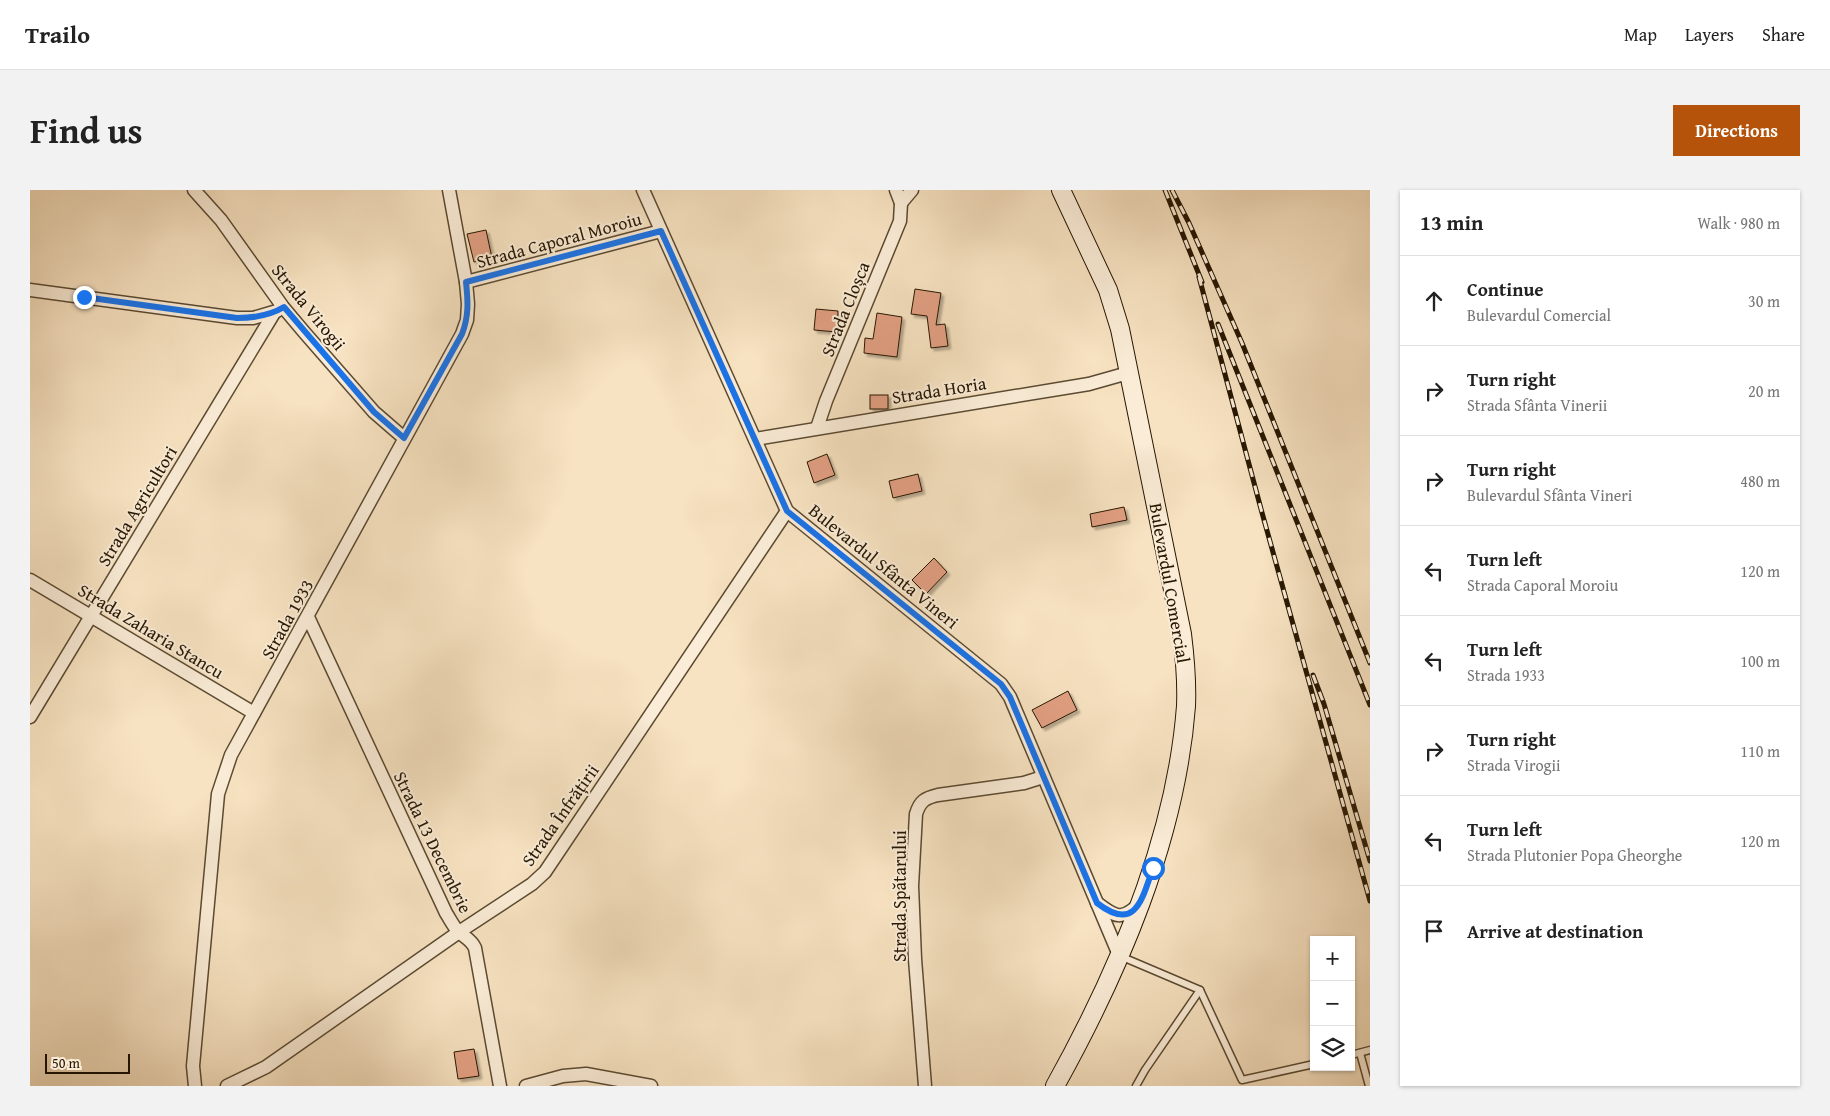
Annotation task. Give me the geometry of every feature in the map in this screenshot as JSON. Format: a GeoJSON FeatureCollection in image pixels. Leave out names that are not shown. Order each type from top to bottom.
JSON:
{"type":"FeatureCollection","features":[{"type":"Feature","properties":{"kind":"main road","name":"Bulevardul Comercial"},"geometry":{"type":"LineString","coordinates":[[1055,1086],[1119,955],[1140,903],[1160,844],[1172,797],[1186,705],[1186,670],[1182,634],[1120,329],[1108,290],[1061,190]]}},
{"type":"Feature","properties":{"kind":"street","name":"Strada Virogii"},"geometry":{"type":"LineString","coordinates":[[194,190],[221,220],[279,310],[374,412],[404,438]]}},
{"type":"Feature","properties":{"kind":"street","name":"Strada 1933"},"geometry":{"type":"LineString","coordinates":[[195,1086],[194,1066],[218,794],[231,755],[462,334],[467,320],[468,304],[466,282],[449,190]]}},
{"type":"Feature","properties":{"kind":"street","name":"Bulevardul Sfânta Vineri"},"geometry":{"type":"LineString","coordinates":[[643,190],[787,511],[1001,684],[1010,697],[1119,955]]}},
{"type":"Feature","properties":{"kind":"street","name":"Strada Cloșca"},"geometry":{"type":"LineString","coordinates":[[817,428],[826,401],[900,221],[901,203],[896,190]]}},
{"type":"Feature","properties":{"kind":"street"},"geometry":{"type":"LineString","coordinates":[[901,203],[912,190]]}},
{"type":"Feature","properties":{"kind":"street","name":"Strada Caporal Moroiu"},"geometry":{"type":"LineString","coordinates":[[466,282],[661,231]]}},
{"type":"Feature","properties":{"kind":"street"},"geometry":{"type":"LineString","coordinates":[[30,290],[237,318],[253,318],[279,310]]}},
{"type":"Feature","properties":{"kind":"street","name":"Strada Agricultori"},"geometry":{"type":"LineString","coordinates":[[30,717],[279,310]]}},
{"type":"Feature","properties":{"kind":"street","name":"Strada Horia"},"geometry":{"type":"LineString","coordinates":[[755,439],[1089,384],[1128,373]]}},
{"type":"Feature","properties":{"kind":"street","name":"Strada Înfrățirii"},"geometry":{"type":"LineString","coordinates":[[226,1086],[266,1067],[459,932],[532,884],[545,872],[787,511]]}},
{"type":"Feature","properties":{"kind":"street","name":"Strada Zaharia Stancu"},"geometry":{"type":"LineString","coordinates":[[30,580],[254,713]]}},
{"type":"Feature","properties":{"kind":"street","name":"Strada 13 Decembrie"},"geometry":{"type":"LineString","coordinates":[[308,617],[446,913],[452,924],[459,932],[472,941],[476,948],[500,1086]]}},
{"type":"Feature","properties":{"kind":"street","name":"Strada Spătarului"},"geometry":{"type":"LineString","coordinates":[[925,1086],[915,959],[912,886],[916,814],[920,803],[927,798],[938,795],[1024,783],[1043,777]]}},
{"type":"Feature","properties":{"kind":"street"},"geometry":{"type":"LineString","coordinates":[[1097,903],[1109,912],[1119,915],[1129,914],[1140,903]]}},
{"type":"Feature","properties":{"kind":"street"},"geometry":{"type":"LineString","coordinates":[[526,1086],[564,1076],[586,1074],[652,1086]]}},
{"type":"Feature","properties":{"kind":"lane"},"geometry":{"type":"LineString","coordinates":[[1119,955],[1200,990],[1242,1080],[1310,1065]]}},
{"type":"Feature","properties":{"kind":"lane"},"geometry":{"type":"LineString","coordinates":[[1136,1086],[1200,990]]}},
{"type":"Feature","properties":{"kind":"lane"},"geometry":{"type":"LineString","coordinates":[[1355,1054],[1370,1050]]}},
{"type":"Feature","properties":{"kind":"lane"},"geometry":{"type":"LineString","coordinates":[[1360,1053],[1370,1086]]}},
{"type":"Feature","properties":{"kind":"building"},"geometry":{"type":"Polygon","coordinates":[[[486,230],[492,258],[474,262],[467,234],[486,230]]]}},
{"type":"Feature","properties":{"kind":"building"},"geometry":{"type":"Polygon","coordinates":[[[915,289],[941,293],[936,325],[945,324],[948,346],[931,348],[927,316],[911,314],[915,289]]]}},
{"type":"Feature","properties":{"kind":"building"},"geometry":{"type":"Polygon","coordinates":[[[816,309],[838,311],[837,332],[814,330],[816,309]]]}},
{"type":"Feature","properties":{"kind":"building"},"geometry":{"type":"Polygon","coordinates":[[[877,313],[902,317],[897,357],[864,353],[865,338],[873,339],[877,313]]]}},
{"type":"Feature","properties":{"kind":"building"},"geometry":{"type":"Polygon","coordinates":[[[870,395],[888,395],[888,409],[870,409],[870,395]]]}},
{"type":"Feature","properties":{"kind":"building"},"geometry":{"type":"Polygon","coordinates":[[[827,454],[835,475],[814,483],[807,462],[827,454]]]}},
{"type":"Feature","properties":{"kind":"building"},"geometry":{"type":"Polygon","coordinates":[[[918,474],[922,491],[893,498],[889,481],[918,474]]]}},
{"type":"Feature","properties":{"kind":"building"},"geometry":{"type":"Polygon","coordinates":[[[1124,507],[1127,520],[1092,527],[1090,514],[1124,507]]]}},
{"type":"Feature","properties":{"kind":"building"},"geometry":{"type":"Polygon","coordinates":[[[934,558],[947,572],[926,594],[912,580],[934,558]]]}},
{"type":"Feature","properties":{"kind":"building"},"geometry":{"type":"Polygon","coordinates":[[[1068,691],[1077,710],[1042,728],[1032,710],[1068,691]]]}},
{"type":"Feature","properties":{"kind":"building"},"geometry":{"type":"Polygon","coordinates":[[[474,1049],[479,1076],[458,1079],[454,1052],[474,1049]]]}},
{"type":"Feature","properties":{"kind":"railway"},"geometry":{"type":"LineString","coordinates":[[1165,190],[1202,282]]}},
{"type":"Feature","properties":{"kind":"railway"},"geometry":{"type":"LineString","coordinates":[[1172,190],[1189,223],[1242,343],[1370,663]]}},
{"type":"Feature","properties":{"kind":"railway"},"geometry":{"type":"LineString","coordinates":[[1199,277],[1261,509],[1370,901]]}},
{"type":"Feature","properties":{"kind":"railway"},"geometry":{"type":"LineString","coordinates":[[1218,324],[1370,705]]}},
{"type":"Feature","properties":{"kind":"railway"},"geometry":{"type":"LineString","coordinates":[[1313,675],[1324,704],[1370,861]]}},
{"type":"Feature","properties":{"kind":"route"},"geometry":{"type":"LineString","coordinates":[[84,297],[237,318],[253,318],[274,313],[284,307],[374,412],[404,438],[462,334],[467,320],[466,282],[661,231],[787,511],[1001,684],[1010,697],[1097,903],[1109,912],[1119,915],[1129,914],[1140,903],[1153,868]]}}]}
